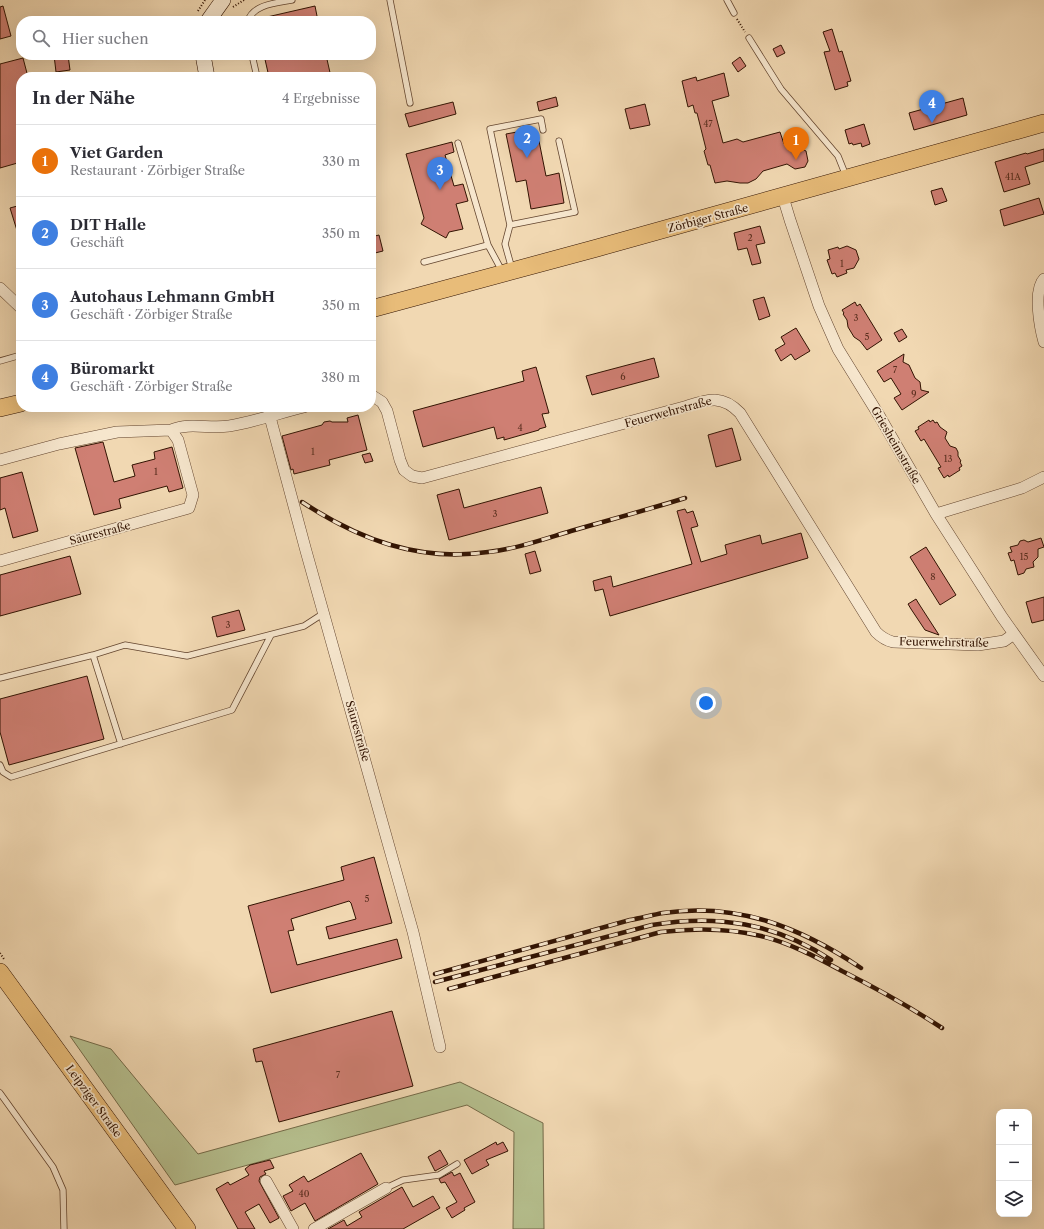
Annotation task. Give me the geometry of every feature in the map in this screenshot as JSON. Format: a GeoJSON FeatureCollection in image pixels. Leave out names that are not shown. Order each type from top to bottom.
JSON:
{"type":"FeatureCollection","features":[{"type":"Feature","properties":{"kind":"main road","name":"Zörbiger Straße"},"geometry":{"type":"LineString","coordinates":[[376,308],[783,197],[1044,123]]}},
{"type":"Feature","properties":{"kind":"main road"},"geometry":{"type":"LineString","coordinates":[[0,408],[16,404]]}},
{"type":"Feature","properties":{"kind":"main road","name":"Leipziger Straße"},"geometry":{"type":"LineString","coordinates":[[0,972],[188,1229]]}},
{"type":"Feature","properties":{"kind":"street"},"geometry":{"type":"LineString","coordinates":[[212,16],[223,0]]}},
{"type":"Feature","properties":{"kind":"street"},"geometry":{"type":"LineString","coordinates":[[204,60],[206,72]]}},
{"type":"Feature","properties":{"kind":"street","name":"Griesheimstraße"},"geometry":{"type":"LineString","coordinates":[[783,197],[819,306],[832,337],[936,514],[1014,634],[1044,676]]}},
{"type":"Feature","properties":{"kind":"street"},"geometry":{"type":"LineString","coordinates":[[1044,279],[1042,281],[1038,299],[1039,319],[1044,342]]}},
{"type":"Feature","properties":{"kind":"street"},"geometry":{"type":"LineString","coordinates":[[0,288],[16,303]]}},
{"type":"Feature","properties":{"kind":"street","name":"Feuerwehrstraße"},"geometry":{"type":"LineString","coordinates":[[376,398],[382,402],[387,411],[404,470],[412,476],[422,478],[684,407],[704,400],[724,401],[740,413],[881,638],[892,642],[978,645],[1004,641],[1014,634]]}},
{"type":"Feature","properties":{"kind":"street"},"geometry":{"type":"LineString","coordinates":[[0,460],[59,444],[117,432],[171,430],[178,427],[196,425],[211,427],[228,426],[270,417],[285,412]]}},
{"type":"Feature","properties":{"kind":"street","name":"Säurestraße"},"geometry":{"type":"LineString","coordinates":[[270,417],[413,932],[440,1047]]}},
{"type":"Feature","properties":{"kind":"street","name":"Säurestraße"},"geometry":{"type":"LineString","coordinates":[[0,561],[189,508],[193,495],[178,440],[171,430]]}},
{"type":"Feature","properties":{"kind":"street"},"geometry":{"type":"LineString","coordinates":[[936,514],[1022,488],[1044,477]]}},
{"type":"Feature","properties":{"kind":"street"},"geometry":{"type":"LineString","coordinates":[[266,1181],[293,1229]]}},
{"type":"Feature","properties":{"kind":"street"},"geometry":{"type":"LineString","coordinates":[[314,1229],[386,1188]]}},
{"type":"Feature","properties":{"kind":"lane"},"geometry":{"type":"LineString","coordinates":[[249,16],[254,11],[262,7],[292,0]]}},
{"type":"Feature","properties":{"kind":"lane"},"geometry":{"type":"LineString","coordinates":[[390,0],[410,104]]}},
{"type":"Feature","properties":{"kind":"lane"},"geometry":{"type":"LineString","coordinates":[[727,0],[734,13]]}},
{"type":"Feature","properties":{"kind":"lane"},"geometry":{"type":"LineString","coordinates":[[749,38],[781,89],[838,156],[847,178]]}},
{"type":"Feature","properties":{"kind":"lane"},"geometry":{"type":"LineString","coordinates":[[253,60],[257,72]]}},
{"type":"Feature","properties":{"kind":"lane"},"geometry":{"type":"LineString","coordinates":[[508,272],[505,244],[510,225],[490,129],[541,119],[543,130]]}},
{"type":"Feature","properties":{"kind":"lane"},"geometry":{"type":"LineString","coordinates":[[510,225],[575,212],[559,141]]}},
{"type":"Feature","properties":{"kind":"lane"},"geometry":{"type":"LineString","coordinates":[[458,143],[488,245],[508,272]]}},
{"type":"Feature","properties":{"kind":"lane"},"geometry":{"type":"LineString","coordinates":[[424,262],[488,245]]}},
{"type":"Feature","properties":{"kind":"lane"},"geometry":{"type":"LineString","coordinates":[[0,361],[16,356]]}},
{"type":"Feature","properties":{"kind":"lane"},"geometry":{"type":"LineString","coordinates":[[0,678],[93,655],[125,645],[188,656],[304,626],[324,613]]}},
{"type":"Feature","properties":{"kind":"lane"},"geometry":{"type":"LineString","coordinates":[[0,765],[2,772],[11,777],[232,710],[270,635]]}},
{"type":"Feature","properties":{"kind":"lane"},"geometry":{"type":"LineString","coordinates":[[93,655],[121,744]]}},
{"type":"Feature","properties":{"kind":"lane"},"geometry":{"type":"LineString","coordinates":[[0,1093],[53,1167],[63,1190],[64,1229]]}},
{"type":"Feature","properties":{"kind":"lane"},"geometry":{"type":"LineString","coordinates":[[386,1188],[403,1180],[439,1175],[457,1164]]}},
{"type":"Feature","properties":{"kind":"path"},"geometry":{"type":"LineString","coordinates":[[734,13],[749,38]]}},
{"type":"Feature","properties":{"kind":"green space"},"geometry":{"type":"Polygon","coordinates":[[[70,1036],[111,1049],[198,1154],[460,1082],[543,1123],[544,1229],[513,1229],[514,1132],[467,1105],[175,1185],[70,1036]]]}},
{"type":"Feature","properties":{"kind":"building"},"geometry":{"type":"Polygon","coordinates":[[[3,6],[11,36],[0,39],[0,7],[3,6]]]}},
{"type":"Feature","properties":{"kind":"building"},"geometry":{"type":"Polygon","coordinates":[[[315,6],[317,16],[271,16],[315,6]]]}},
{"type":"Feature","properties":{"kind":"building"},"geometry":{"type":"Polygon","coordinates":[[[832,29],[839,52],[842,51],[851,81],[847,82],[848,86],[835,90],[824,52],[830,51],[823,32],[832,29]]]}},
{"type":"Feature","properties":{"kind":"building"},"geometry":{"type":"Polygon","coordinates":[[[781,45],[785,53],[777,57],[773,49],[781,45]]]}},
{"type":"Feature","properties":{"kind":"building"},"geometry":{"type":"Polygon","coordinates":[[[740,57],[746,66],[738,72],[732,63],[740,57]]]}},
{"type":"Feature","properties":{"kind":"building"},"geometry":{"type":"Polygon","coordinates":[[[16,60],[24,60],[27,72],[16,72],[16,163],[0,168],[0,64],[16,60]]]}},
{"type":"Feature","properties":{"kind":"building"},"geometry":{"type":"Polygon","coordinates":[[[55,60],[69,60],[70,70],[56,72],[55,60]]]}},
{"type":"Feature","properties":{"kind":"building"},"geometry":{"type":"Polygon","coordinates":[[[265,60],[327,60],[330,72],[268,72],[265,60]]]}},
{"type":"Feature","properties":{"kind":"building"},"geometry":{"type":"Polygon","coordinates":[[[724,73],[729,96],[712,101],[723,143],[737,139],[743,142],[780,132],[784,144],[787,143],[788,150],[800,148],[806,151],[808,161],[805,167],[795,169],[787,164],[763,171],[756,179],[748,183],[727,181],[715,183],[704,151],[706,149],[697,113],[695,113],[693,105],[688,107],[682,81],[696,77],[697,81],[724,73]]]}},
{"type":"Feature","properties":{"kind":"building"},"geometry":{"type":"Polygon","coordinates":[[[556,97],[558,106],[539,111],[537,102],[556,97]]]}},
{"type":"Feature","properties":{"kind":"building"},"geometry":{"type":"Polygon","coordinates":[[[963,98],[967,115],[914,130],[909,113],[963,98]]]}},
{"type":"Feature","properties":{"kind":"building"},"geometry":{"type":"Polygon","coordinates":[[[453,102],[456,114],[409,127],[405,114],[453,102]]]}},
{"type":"Feature","properties":{"kind":"building"},"geometry":{"type":"Polygon","coordinates":[[[645,104],[650,125],[630,129],[625,109],[645,104]]]}},
{"type":"Feature","properties":{"kind":"building"},"geometry":{"type":"Polygon","coordinates":[[[864,124],[870,144],[862,147],[861,143],[853,145],[852,143],[849,144],[845,130],[864,124]]]}},
{"type":"Feature","properties":{"kind":"building"},"geometry":{"type":"Polygon","coordinates":[[[528,130],[531,143],[539,141],[546,176],[559,173],[564,203],[531,209],[526,180],[516,182],[506,134],[528,130]]]}},
{"type":"Feature","properties":{"kind":"building"},"geometry":{"type":"Polygon","coordinates":[[[452,142],[454,152],[445,155],[454,186],[463,184],[468,201],[456,204],[463,229],[449,232],[446,238],[421,224],[424,218],[406,154],[452,142]]]}},
{"type":"Feature","properties":{"kind":"building"},"geometry":{"type":"Polygon","coordinates":[[[1044,149],[1044,161],[1025,167],[1030,184],[1004,192],[995,162],[1044,149]]]}},
{"type":"Feature","properties":{"kind":"building"},"geometry":{"type":"Polygon","coordinates":[[[942,188],[947,201],[935,205],[931,191],[942,188]]]}},
{"type":"Feature","properties":{"kind":"building"},"geometry":{"type":"Polygon","coordinates":[[[1039,198],[1044,214],[1004,226],[1000,210],[1039,198]]]}},
{"type":"Feature","properties":{"kind":"building"},"geometry":{"type":"Polygon","coordinates":[[[16,206],[16,227],[10,208],[16,206]]]}},
{"type":"Feature","properties":{"kind":"building"},"geometry":{"type":"Polygon","coordinates":[[[760,226],[765,243],[756,245],[761,263],[752,265],[747,248],[738,250],[734,233],[760,226]]]}},
{"type":"Feature","properties":{"kind":"building"},"geometry":{"type":"Polygon","coordinates":[[[379,235],[383,251],[376,253],[376,236],[379,235]]]}},
{"type":"Feature","properties":{"kind":"building"},"geometry":{"type":"Polygon","coordinates":[[[847,246],[856,250],[859,259],[854,268],[846,270],[847,273],[837,277],[835,273],[832,274],[827,260],[830,259],[828,250],[838,247],[839,249],[847,246]]]}},
{"type":"Feature","properties":{"kind":"building"},"geometry":{"type":"Polygon","coordinates":[[[764,297],[770,316],[759,320],[753,300],[764,297]]]}},
{"type":"Feature","properties":{"kind":"building"},"geometry":{"type":"Polygon","coordinates":[[[855,302],[857,306],[860,304],[882,340],[867,350],[860,341],[854,337],[848,327],[847,320],[842,310],[855,302]]]}},
{"type":"Feature","properties":{"kind":"building"},"geometry":{"type":"Polygon","coordinates":[[[796,328],[810,351],[795,360],[791,354],[781,361],[775,350],[785,344],[781,337],[796,328]]]}},
{"type":"Feature","properties":{"kind":"building"},"geometry":{"type":"Polygon","coordinates":[[[902,329],[907,337],[899,342],[894,333],[902,329]]]}},
{"type":"Feature","properties":{"kind":"building"},"geometry":{"type":"Polygon","coordinates":[[[904,354],[903,362],[909,365],[915,378],[920,382],[921,390],[929,392],[902,410],[894,398],[901,394],[891,378],[884,382],[877,371],[904,354]]]}},
{"type":"Feature","properties":{"kind":"building"},"geometry":{"type":"Polygon","coordinates":[[[654,358],[659,377],[592,395],[586,376],[654,358]]]}},
{"type":"Feature","properties":{"kind":"building"},"geometry":{"type":"Polygon","coordinates":[[[536,367],[549,413],[542,414],[546,427],[504,440],[504,437],[497,439],[494,427],[423,447],[413,411],[524,381],[522,371],[536,367]]]}},
{"type":"Feature","properties":{"kind":"building"},"geometry":{"type":"Polygon","coordinates":[[[358,415],[367,450],[329,460],[330,465],[294,474],[293,469],[291,470],[282,436],[322,425],[324,422],[348,422],[347,418],[358,415]]]}},
{"type":"Feature","properties":{"kind":"building"},"geometry":{"type":"Polygon","coordinates":[[[929,420],[930,422],[933,420],[935,423],[937,422],[940,427],[947,432],[945,438],[950,446],[956,448],[958,452],[962,466],[959,468],[960,470],[949,477],[948,475],[944,478],[938,468],[941,467],[924,439],[921,441],[915,431],[919,429],[918,427],[929,420]]]}},
{"type":"Feature","properties":{"kind":"building"},"geometry":{"type":"Polygon","coordinates":[[[732,428],[741,460],[716,467],[708,435],[732,428]]]}},
{"type":"Feature","properties":{"kind":"building"},"geometry":{"type":"Polygon","coordinates":[[[103,442],[114,482],[135,476],[132,465],[155,459],[154,452],[172,447],[183,488],[169,492],[167,486],[119,499],[121,508],[94,515],[75,448],[103,442]]]}},
{"type":"Feature","properties":{"kind":"building"},"geometry":{"type":"Polygon","coordinates":[[[370,453],[373,461],[365,463],[362,455],[370,453]]]}},
{"type":"Feature","properties":{"kind":"building"},"geometry":{"type":"Polygon","coordinates":[[[22,472],[38,531],[13,538],[5,508],[0,510],[0,478],[22,472]]]}},
{"type":"Feature","properties":{"kind":"building"},"geometry":{"type":"Polygon","coordinates":[[[541,487],[548,513],[449,540],[437,495],[459,489],[464,508],[541,487]]]}},
{"type":"Feature","properties":{"kind":"building"},"geometry":{"type":"Polygon","coordinates":[[[685,509],[687,513],[693,511],[698,526],[691,528],[701,562],[727,554],[725,545],[760,535],[762,544],[801,533],[808,558],[610,616],[603,589],[595,591],[593,581],[611,576],[613,587],[692,564],[677,511],[685,509]]]}},
{"type":"Feature","properties":{"kind":"building"},"geometry":{"type":"Polygon","coordinates":[[[1041,538],[1044,547],[1038,549],[1038,557],[1033,562],[1034,567],[1026,569],[1024,573],[1018,575],[1014,560],[1011,561],[1008,553],[1012,552],[1010,547],[1018,545],[1020,541],[1024,540],[1028,542],[1041,538]]]}},
{"type":"Feature","properties":{"kind":"building"},"geometry":{"type":"Polygon","coordinates":[[[926,547],[956,595],[940,605],[910,557],[926,547]]]}},
{"type":"Feature","properties":{"kind":"building"},"geometry":{"type":"Polygon","coordinates":[[[535,551],[541,571],[530,574],[525,554],[535,551]]]}},
{"type":"Feature","properties":{"kind":"building"},"geometry":{"type":"Polygon","coordinates":[[[70,556],[81,594],[0,616],[0,575],[70,556]]]}},
{"type":"Feature","properties":{"kind":"building"},"geometry":{"type":"Polygon","coordinates":[[[1044,597],[1044,620],[1032,623],[1026,602],[1044,597]]]}},
{"type":"Feature","properties":{"kind":"building"},"geometry":{"type":"Polygon","coordinates":[[[916,599],[939,635],[925,630],[911,609],[908,604],[916,599]]]}},
{"type":"Feature","properties":{"kind":"building"},"geometry":{"type":"Polygon","coordinates":[[[239,610],[245,630],[217,637],[212,617],[239,610]]]}},
{"type":"Feature","properties":{"kind":"building"},"geometry":{"type":"Polygon","coordinates":[[[87,676],[104,739],[9,765],[0,732],[0,699],[87,676]]]}},
{"type":"Feature","properties":{"kind":"building"},"geometry":{"type":"Polygon","coordinates":[[[374,857],[392,923],[329,939],[326,927],[356,919],[349,901],[291,919],[294,930],[288,931],[297,965],[397,939],[402,958],[271,993],[248,906],[344,880],[341,867],[374,857]]]}},
{"type":"Feature","properties":{"kind":"building"},"geometry":{"type":"Polygon","coordinates":[[[392,1011],[413,1086],[279,1122],[262,1061],[256,1062],[253,1049],[392,1011]]]}},
{"type":"Feature","properties":{"kind":"building"},"geometry":{"type":"Polygon","coordinates":[[[496,1142],[497,1145],[503,1142],[508,1151],[486,1160],[489,1165],[472,1174],[464,1160],[496,1142]]]}},
{"type":"Feature","properties":{"kind":"building"},"geometry":{"type":"Polygon","coordinates":[[[440,1150],[448,1164],[435,1171],[428,1157],[440,1150]]]}},
{"type":"Feature","properties":{"kind":"building"},"geometry":{"type":"Polygon","coordinates":[[[361,1153],[378,1184],[315,1221],[305,1203],[291,1211],[283,1196],[293,1191],[289,1185],[304,1176],[308,1182],[361,1153]]]}},
{"type":"Feature","properties":{"kind":"building"},"geometry":{"type":"Polygon","coordinates":[[[270,1160],[274,1168],[264,1171],[266,1174],[260,1177],[259,1181],[279,1218],[270,1223],[259,1204],[245,1212],[255,1229],[238,1229],[216,1189],[228,1182],[230,1185],[249,1175],[245,1169],[250,1165],[270,1160]]]}},
{"type":"Feature","properties":{"kind":"building"},"geometry":{"type":"Polygon","coordinates":[[[452,1172],[454,1176],[460,1173],[475,1202],[464,1208],[465,1210],[452,1218],[446,1208],[457,1202],[445,1182],[441,1183],[439,1179],[452,1172]]]}},
{"type":"Feature","properties":{"kind":"building"},"geometry":{"type":"Polygon","coordinates":[[[402,1187],[413,1207],[433,1196],[440,1208],[403,1229],[328,1229],[344,1220],[347,1226],[362,1217],[359,1212],[402,1187]]]}},
{"type":"Feature","properties":{"kind":"railway"},"geometry":{"type":"LineString","coordinates":[[302,502],[346,527],[391,545],[414,551],[438,554],[463,554],[498,551],[519,546],[685,498]]}},
{"type":"Feature","properties":{"kind":"railway"},"geometry":{"type":"LineString","coordinates":[[435,974],[630,920],[663,913],[690,911],[717,911],[767,921],[815,941],[838,953],[861,968]]}},
{"type":"Feature","properties":{"kind":"railway"},"geometry":{"type":"LineString","coordinates":[[435,982],[652,925],[676,922],[722,921],[745,924],[789,937],[810,947],[831,960]]}},
{"type":"Feature","properties":{"kind":"railway"},"geometry":{"type":"LineString","coordinates":[[449,989],[661,932],[699,929],[724,930],[761,936],[782,942],[803,951],[880,991],[942,1028]]}},
{"type":"Feature","properties":{"kind":"place","name":"Büromarkt"},"geometry":{"type":"Point","coordinates":[932,123]}},
{"type":"Feature","properties":{"kind":"place","name":"DIT Halle"},"geometry":{"type":"Point","coordinates":[527,158]}},
{"type":"Feature","properties":{"kind":"place","name":"Viet Garden"},"geometry":{"type":"Point","coordinates":[796,160]}},
{"type":"Feature","properties":{"kind":"place","name":"Autohaus Lehmann GmbH"},"geometry":{"type":"Point","coordinates":[440,190]}}]}
